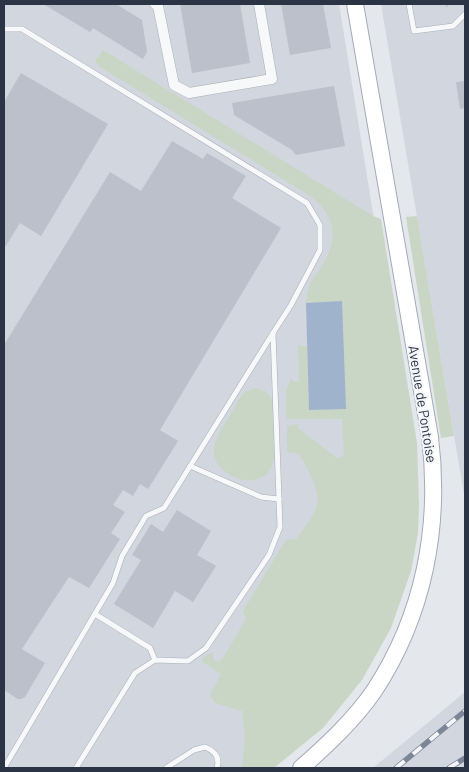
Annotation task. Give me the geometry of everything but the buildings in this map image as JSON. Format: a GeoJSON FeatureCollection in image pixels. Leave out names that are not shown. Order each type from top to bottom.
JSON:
{"type":"FeatureCollection","features":[{"type":"Feature","properties":{"kind":"main road","name":"Avenue de Pontoise"},"geometry":{"type":"LineString","coordinates":[[301,768],[331,741],[373,692],[384,674],[406,631],[415,608],[426,570],[432,529],[434,477],[430,437],[355,4]]}},
{"type":"Feature","properties":{"kind":"street"},"geometry":{"type":"LineString","coordinates":[[155,4],[158,6],[174,85],[189,93],[272,79],[259,4]]}},
{"type":"Feature","properties":{"kind":"lane"},"geometry":{"type":"LineString","coordinates":[[410,4],[414,31],[453,26],[465,14]]}},
{"type":"Feature","properties":{"kind":"lane"},"geometry":{"type":"LineString","coordinates":[[4,29],[22,29],[308,203],[320,225],[320,250],[291,305],[164,508],[146,516],[122,556],[113,583],[4,768]]}},
{"type":"Feature","properties":{"kind":"lane"},"geometry":{"type":"LineString","coordinates":[[76,768],[134,673],[155,660],[188,661],[206,648],[269,555],[280,527],[273,333]]}},
{"type":"Feature","properties":{"kind":"lane"},"geometry":{"type":"LineString","coordinates":[[190,466],[261,497],[279,499]]}},
{"type":"Feature","properties":{"kind":"lane"},"geometry":{"type":"LineString","coordinates":[[95,614],[150,648],[155,660]]}},
{"type":"Feature","properties":{"kind":"lane"},"geometry":{"type":"LineString","coordinates":[[166,768],[199,747],[205,747],[215,753],[218,759],[217,768]]}},
{"type":"Feature","properties":{"kind":"shaded area"},"geometry":{"type":"Polygon","coordinates":[[[4,4],[339,4],[390,317],[267,768],[4,768],[4,4]]]}},
{"type":"Feature","properties":{"kind":"shaded area"},"geometry":{"type":"Polygon","coordinates":[[[381,4],[465,4],[465,500],[415,205],[381,4]]]}},
{"type":"Feature","properties":{"kind":"shaded area"},"geometry":{"type":"Polygon","coordinates":[[[465,692],[465,768],[373,768],[465,692]]]}},
{"type":"Feature","properties":{"kind":"green space"},"geometry":{"type":"Polygon","coordinates":[[[103,50],[373,216],[381,219],[417,443],[418,533],[411,571],[391,628],[362,680],[323,728],[274,768],[242,768],[245,737],[242,711],[215,703],[210,695],[221,674],[203,662],[202,659],[212,652],[214,661],[219,661],[223,658],[246,619],[243,611],[282,546],[287,540],[296,539],[316,509],[317,493],[309,472],[299,454],[287,452],[287,426],[299,424],[298,428],[337,458],[344,454],[342,419],[286,419],[286,391],[291,378],[294,382],[299,381],[298,345],[307,347],[309,410],[342,302],[306,303],[310,284],[328,254],[333,236],[332,227],[325,211],[310,196],[100,67],[95,61],[103,50]]]}},
{"type":"Feature","properties":{"kind":"green space"},"geometry":{"type":"Polygon","coordinates":[[[417,216],[454,436],[441,438],[406,217],[417,216]]]}},
{"type":"Feature","properties":{"kind":"green space"},"geometry":{"type":"Polygon","coordinates":[[[252,389],[265,392],[272,401],[275,448],[270,470],[258,479],[247,480],[232,476],[222,469],[214,455],[214,447],[220,432],[239,400],[244,393],[252,389]]]}},
{"type":"Feature","properties":{"kind":"water"},"geometry":{"type":"Polygon","coordinates":[[[342,301],[346,409],[309,410],[306,303],[342,301]]]}},
{"type":"Feature","properties":{"kind":"railway"},"geometry":{"type":"LineString","coordinates":[[396,768],[465,711]]}},
{"type":"Feature","properties":{"kind":"railway"},"geometry":{"type":"LineString","coordinates":[[449,768],[465,758]]}}]}
